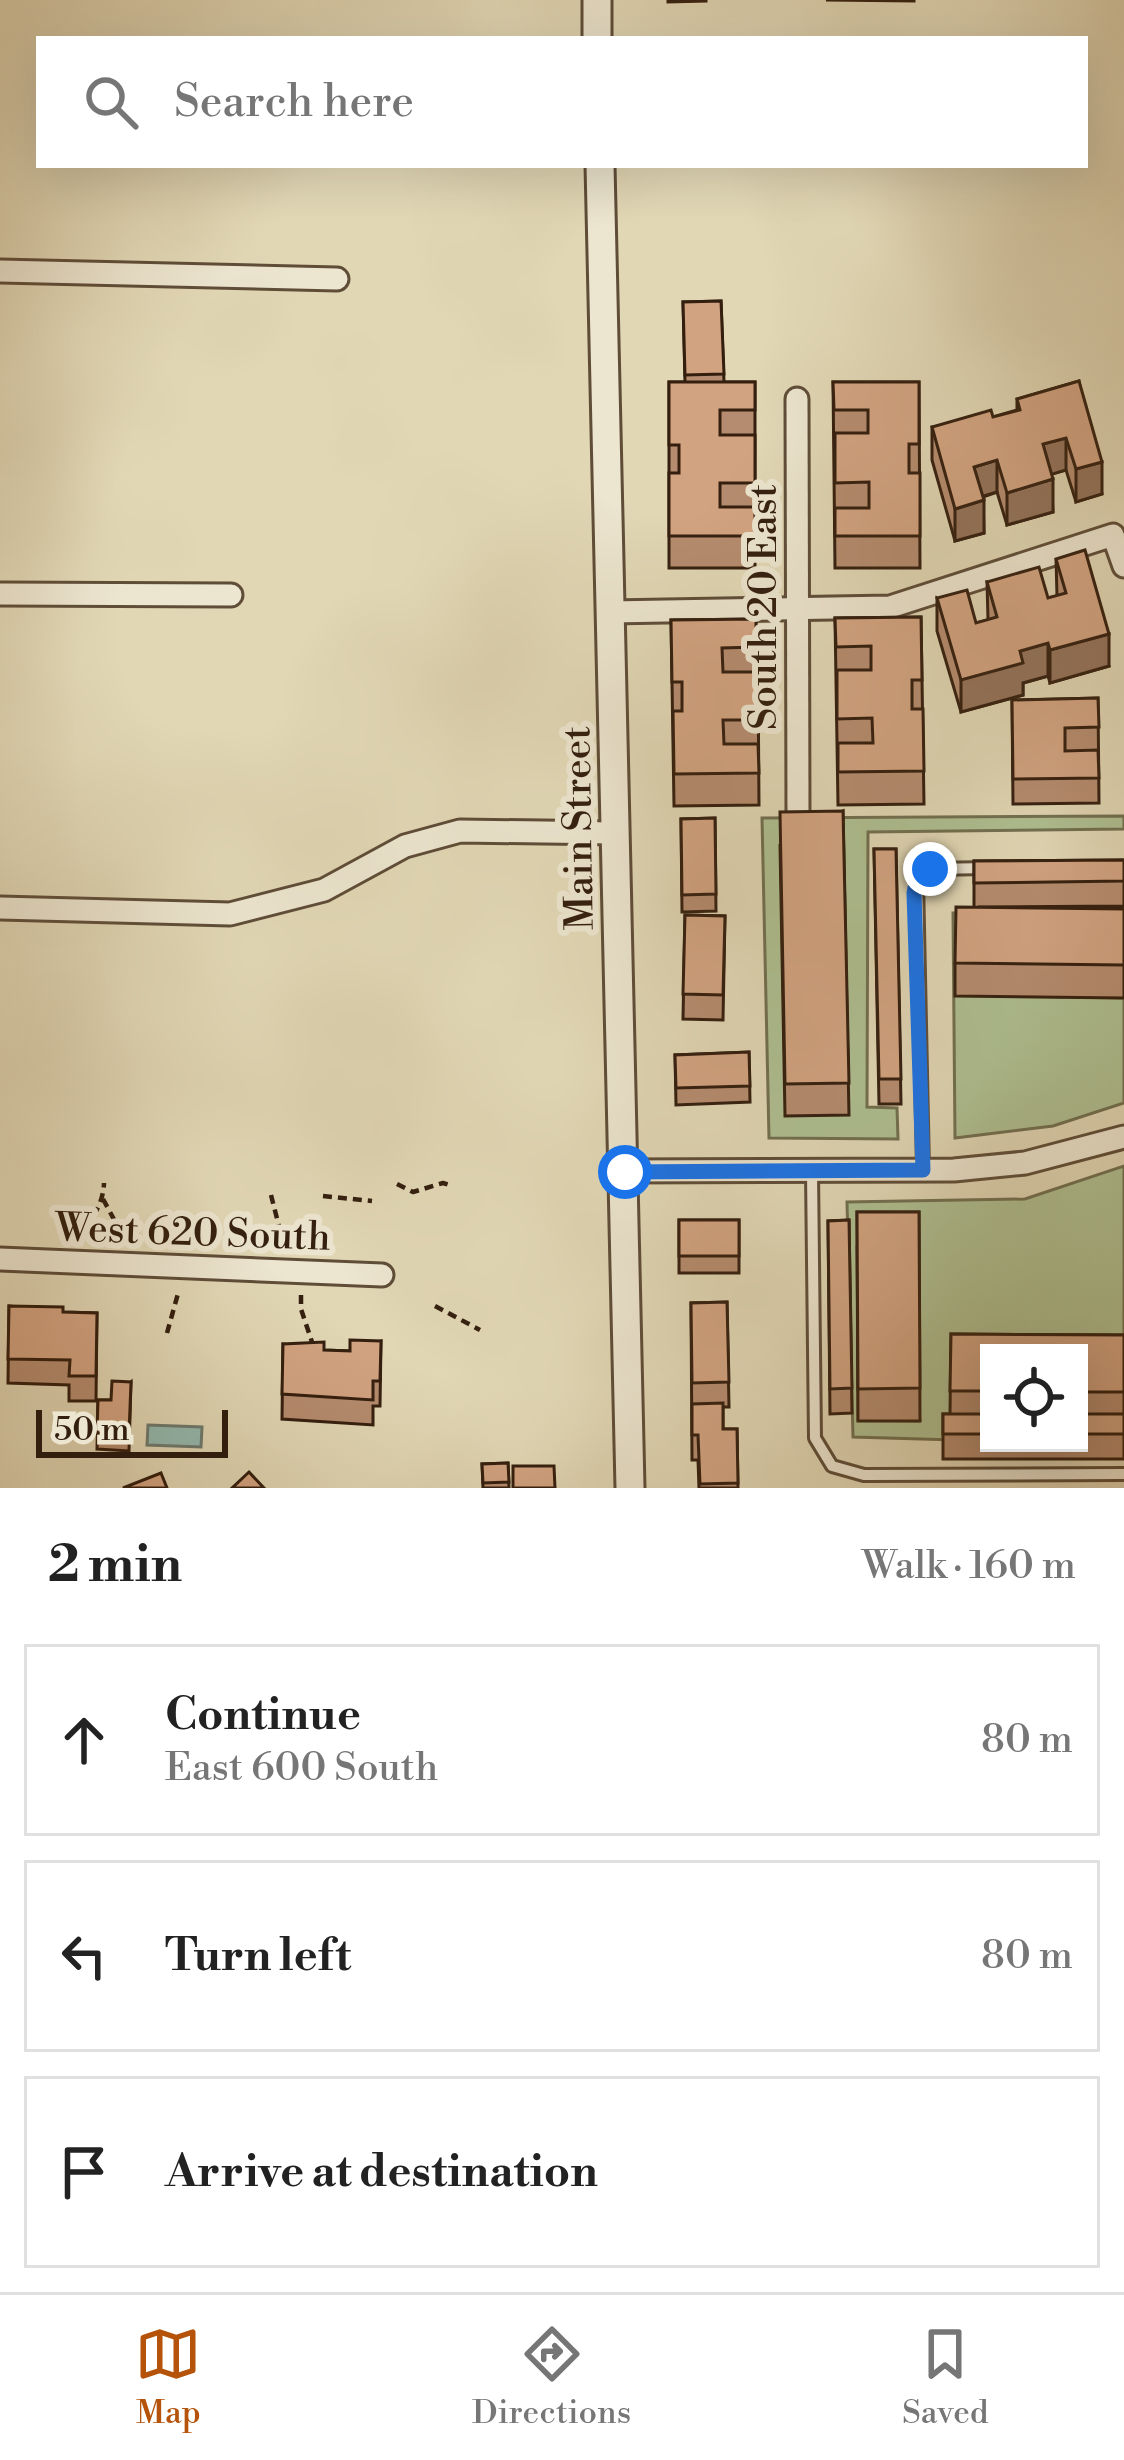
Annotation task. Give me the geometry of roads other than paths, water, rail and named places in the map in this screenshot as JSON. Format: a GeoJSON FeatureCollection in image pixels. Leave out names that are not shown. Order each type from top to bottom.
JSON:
{"type":"FeatureCollection","features":[{"type":"Feature","properties":{"kind":"street"},"geometry":{"type":"LineString","coordinates":[[596,0],[597,36]]}},
{"type":"Feature","properties":{"kind":"street","name":"Main Street"},"geometry":{"type":"LineString","coordinates":[[600,168],[630,1488]]}},
{"type":"Feature","properties":{"kind":"street"},"geometry":{"type":"LineString","coordinates":[[0,271],[337,280]]}},
{"type":"Feature","properties":{"kind":"street","name":"South 20 East"},"geometry":{"type":"LineString","coordinates":[[797,399],[798,816]]}},
{"type":"Feature","properties":{"kind":"street"},"geometry":{"type":"LineString","coordinates":[[610,612],[890,608],[1113,536],[1124,566]]}},
{"type":"Feature","properties":{"kind":"street"},"geometry":{"type":"LineString","coordinates":[[0,593],[231,595]]}},
{"type":"Feature","properties":{"kind":"street"},"geometry":{"type":"LineString","coordinates":[[0,908],[230,914],[324,890],[405,847],[460,831],[615,832]]}},
{"type":"Feature","properties":{"kind":"street"},"geometry":{"type":"LineString","coordinates":[[625,1172],[923,1170],[1024,1163],[1124,1137]]}},
{"type":"Feature","properties":{"kind":"street","name":"West 620 South"},"geometry":{"type":"LineString","coordinates":[[0,1259],[382,1275]]}},
{"type":"Feature","properties":{"kind":"lane"},"geometry":{"type":"LineString","coordinates":[[923,1170],[917,879],[930,869],[993,868]]}},
{"type":"Feature","properties":{"kind":"lane"},"geometry":{"type":"LineString","coordinates":[[812,1171],[815,1438],[832,1466],[864,1475],[1124,1474]]}},
{"type":"Feature","properties":{"kind":"water"},"geometry":{"type":"Polygon","coordinates":[[[148,1425],[202,1427],[201,1447],[147,1445],[148,1425]]]}}]}
